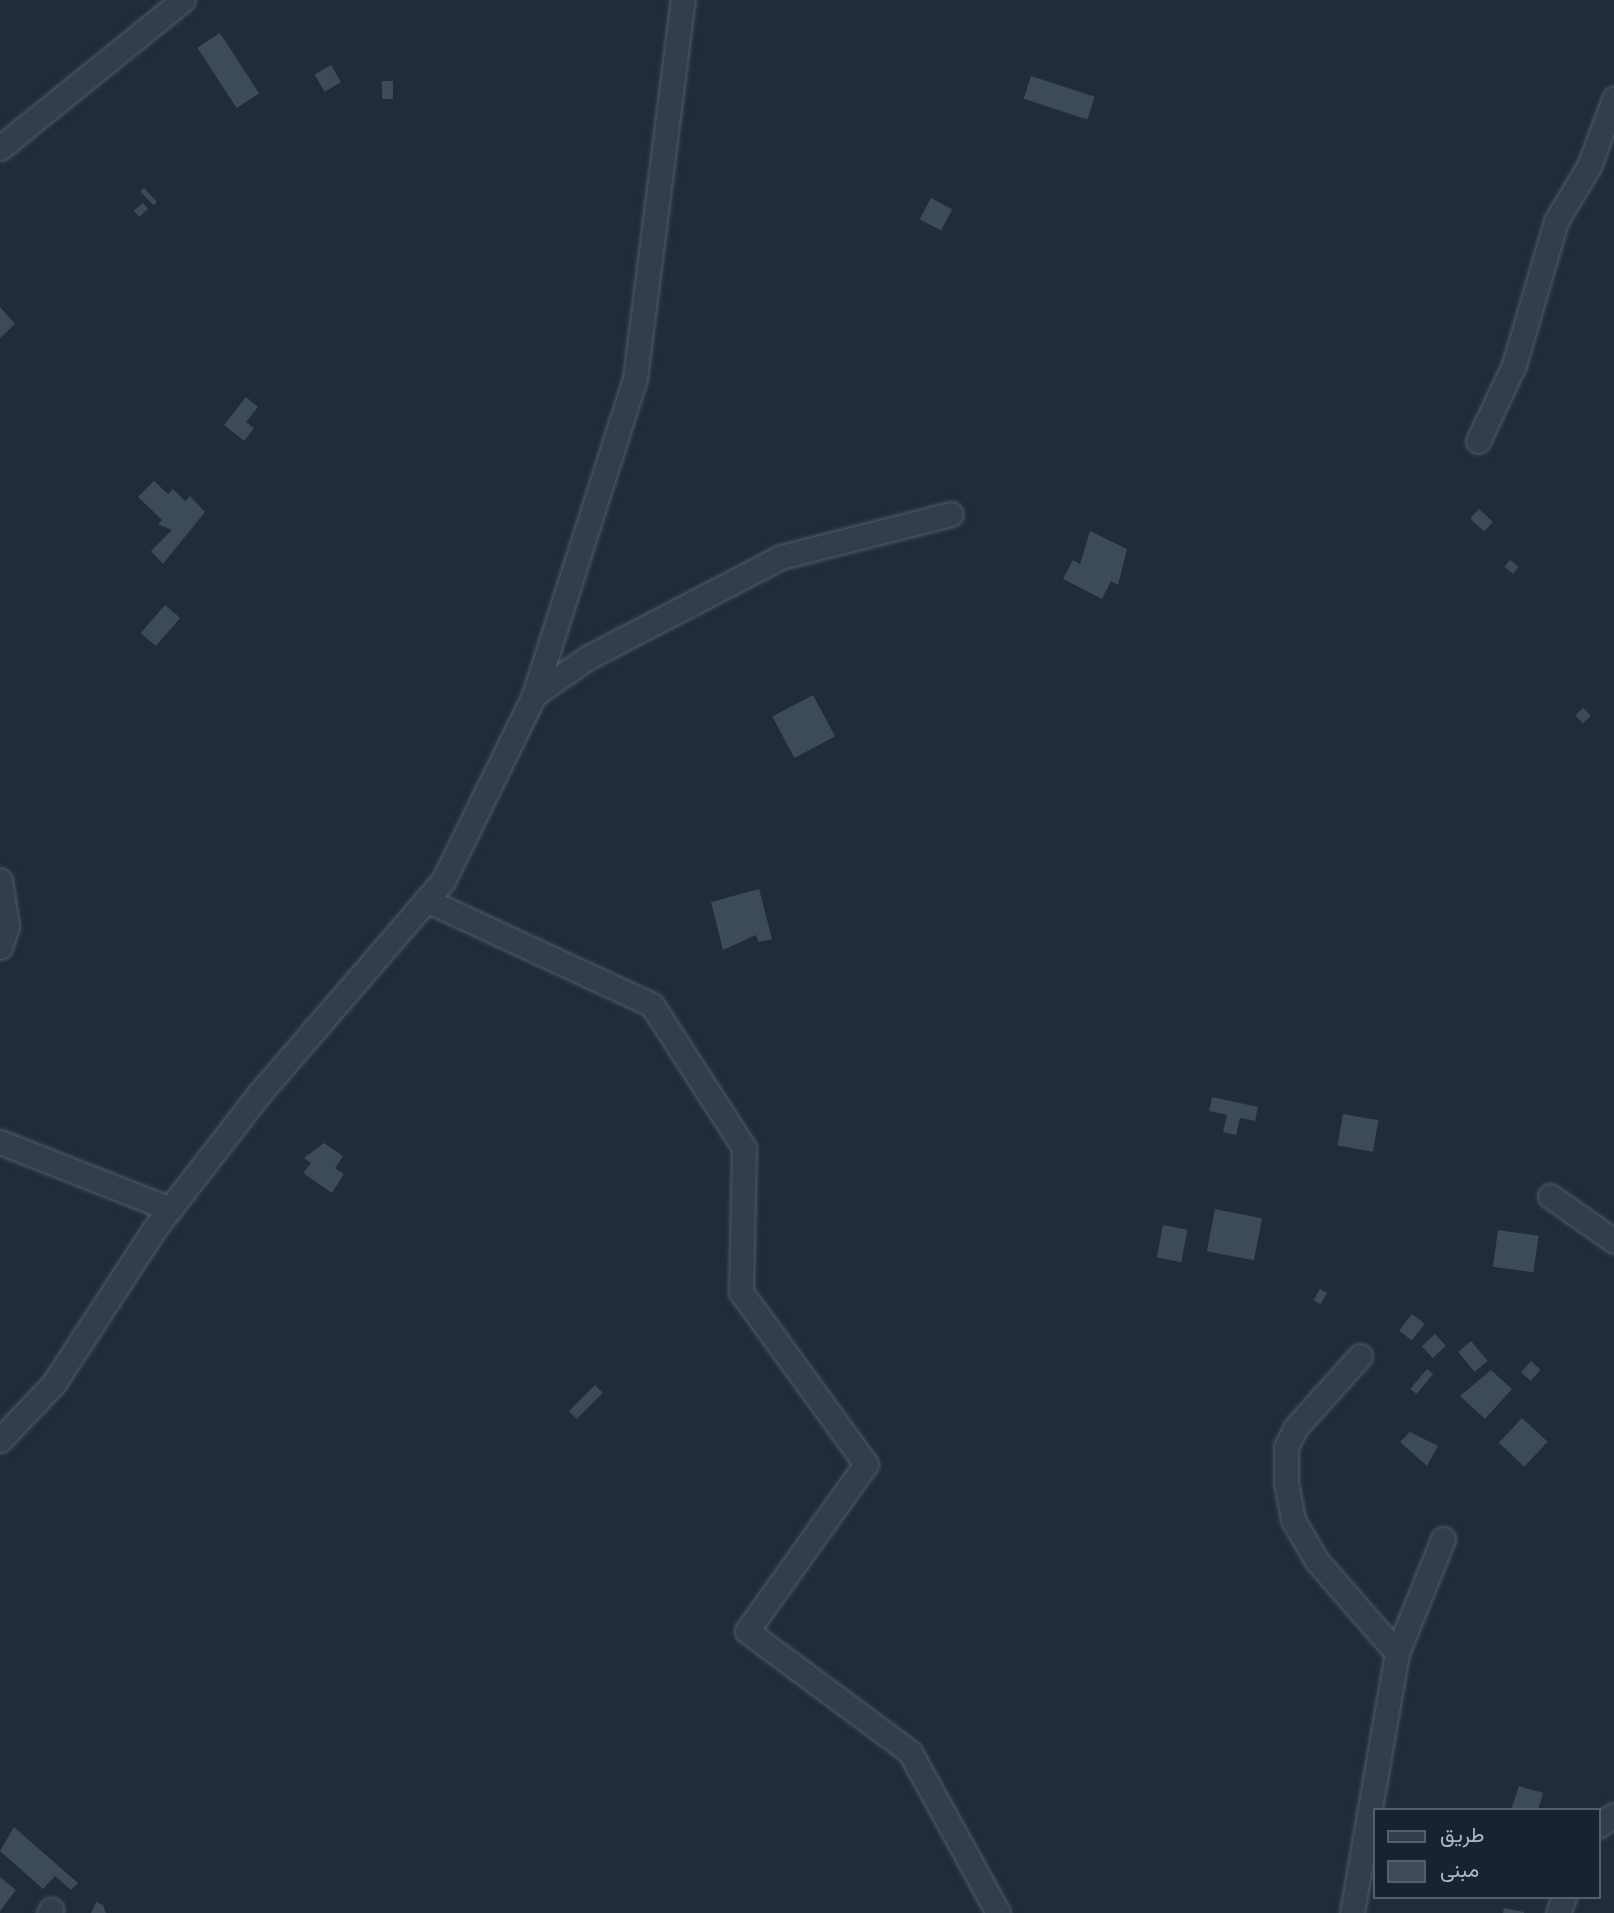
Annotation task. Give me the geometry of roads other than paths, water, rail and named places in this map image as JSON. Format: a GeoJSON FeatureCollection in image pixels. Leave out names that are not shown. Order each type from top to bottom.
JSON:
{"type":"FeatureCollection","features":[{"type":"Feature","properties":{"kind":"street"},"geometry":{"type":"LineString","coordinates":[[0,148],[183,0]]}},
{"type":"Feature","properties":{"kind":"street"},"geometry":{"type":"LineString","coordinates":[[0,1440],[48,1392],[170,1209],[426,900],[490,793],[534,695],[635,378],[683,0]]}},
{"type":"Feature","properties":{"kind":"street"},"geometry":{"type":"LineString","coordinates":[[1478,441],[1514,365],[1556,221],[1589,166],[1614,99]]}},
{"type":"Feature","properties":{"kind":"street"},"geometry":{"type":"LineString","coordinates":[[534,695],[587,658],[781,557],[951,514]]}},
{"type":"Feature","properties":{"kind":"street"},"geometry":{"type":"LineString","coordinates":[[0,880],[7,926],[0,947]]}},
{"type":"Feature","properties":{"kind":"street"},"geometry":{"type":"LineString","coordinates":[[426,900],[652,1005],[744,1148],[741,1292],[866,1464],[747,1631],[910,1752],[998,1913]]}},
{"type":"Feature","properties":{"kind":"street"},"geometry":{"type":"LineString","coordinates":[[0,1142],[170,1209]]}},
{"type":"Feature","properties":{"kind":"street"},"geometry":{"type":"LineString","coordinates":[[1550,1196],[1614,1241]]}},
{"type":"Feature","properties":{"kind":"street"},"geometry":{"type":"LineString","coordinates":[[1360,1356],[1296,1427],[1286,1447],[1286,1483],[1293,1520],[1317,1561],[1397,1653]]}},
{"type":"Feature","properties":{"kind":"street"},"geometry":{"type":"LineString","coordinates":[[1352,1913],[1397,1653],[1443,1539]]}}]}
